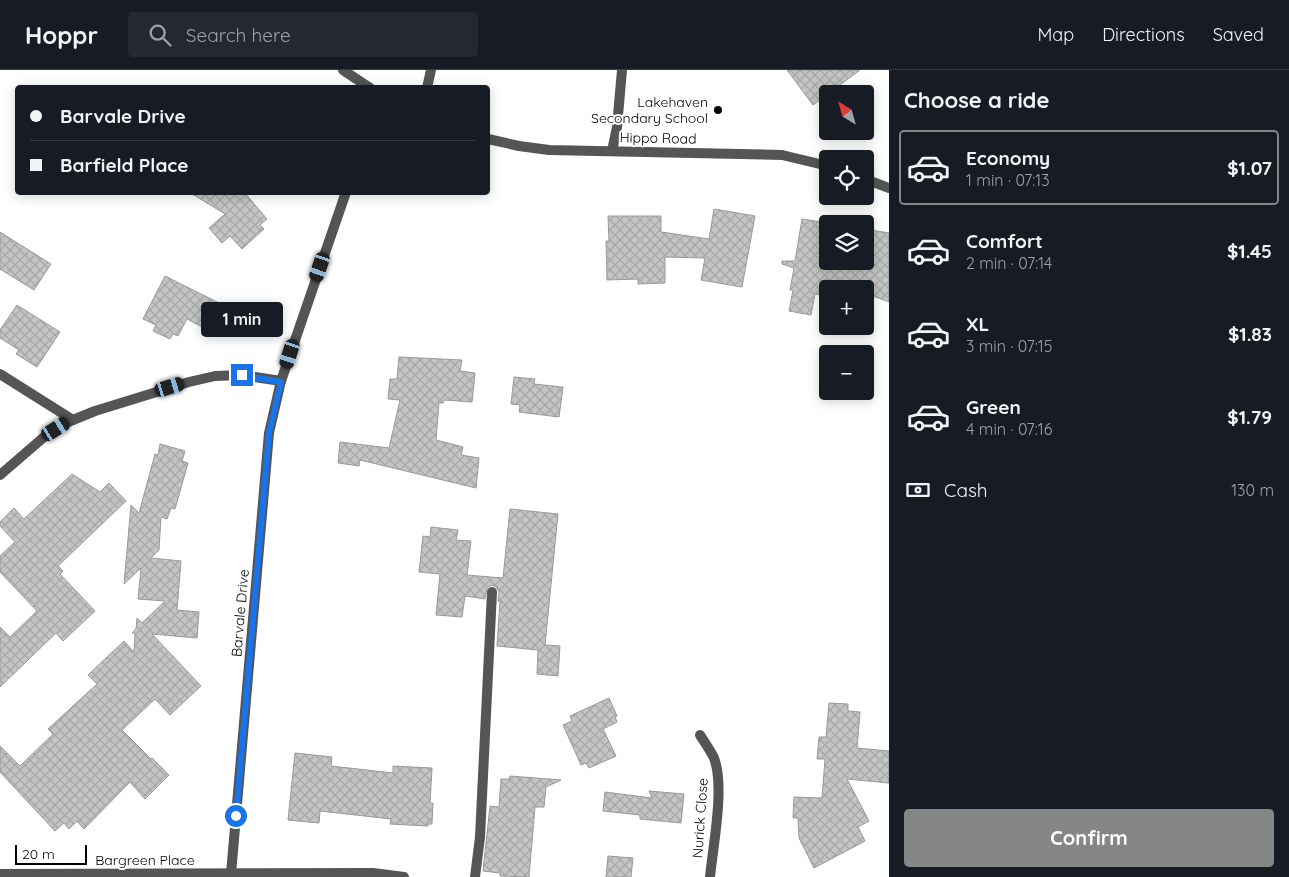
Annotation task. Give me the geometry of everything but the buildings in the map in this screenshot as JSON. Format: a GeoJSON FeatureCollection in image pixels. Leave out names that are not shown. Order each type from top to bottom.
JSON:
{"type":"FeatureCollection","features":[{"type":"Feature","properties":{"kind":"street"},"geometry":{"type":"LineString","coordinates":[[342,70],[365,85]]}},
{"type":"Feature","properties":{"kind":"street"},"geometry":{"type":"LineString","coordinates":[[428,85],[431,70]]}},
{"type":"Feature","properties":{"kind":"street"},"geometry":{"type":"LineString","coordinates":[[612,151],[617,127],[622,70]]}},
{"type":"Feature","properties":{"kind":"street","name":"Hippo Road"},"geometry":{"type":"LineString","coordinates":[[490,139],[549,150],[782,155],[819,164]]}},
{"type":"Feature","properties":{"kind":"street"},"geometry":{"type":"LineString","coordinates":[[874,182],[889,188]]}},
{"type":"Feature","properties":{"kind":"street","name":"Barvale Drive"},"geometry":{"type":"LineString","coordinates":[[230,874],[269,433],[281,382],[345,195]]}},
{"type":"Feature","properties":{"kind":"street"},"geometry":{"type":"LineString","coordinates":[[0,374],[73,420]]}},
{"type":"Feature","properties":{"kind":"street"},"geometry":{"type":"LineString","coordinates":[[0,475],[44,437],[73,420],[95,411],[189,382],[215,376],[242,375],[281,382]]}},
{"type":"Feature","properties":{"kind":"street"},"geometry":{"type":"LineString","coordinates":[[475,877],[480,837],[492,592]]}},
{"type":"Feature","properties":{"kind":"street","name":"Nurick Close"},"geometry":{"type":"LineString","coordinates":[[700,735],[714,758],[719,789],[710,877]]}},
{"type":"Feature","properties":{"kind":"street"},"geometry":{"type":"LineString","coordinates":[[230,874],[373,873],[404,877]]}},
{"type":"Feature","properties":{"kind":"street","name":"Bargreen Place"},"geometry":{"type":"LineString","coordinates":[[0,874],[230,874]]}},
{"type":"Feature","properties":{"kind":"place","name":"Lakehaven Secondary School"},"geometry":{"type":"Point","coordinates":[718,110]}},
{"type":"Feature","properties":{"kind":"route"},"geometry":{"type":"LineString","coordinates":[[236,816],[269,433],[281,382],[242,375]]}}]}
